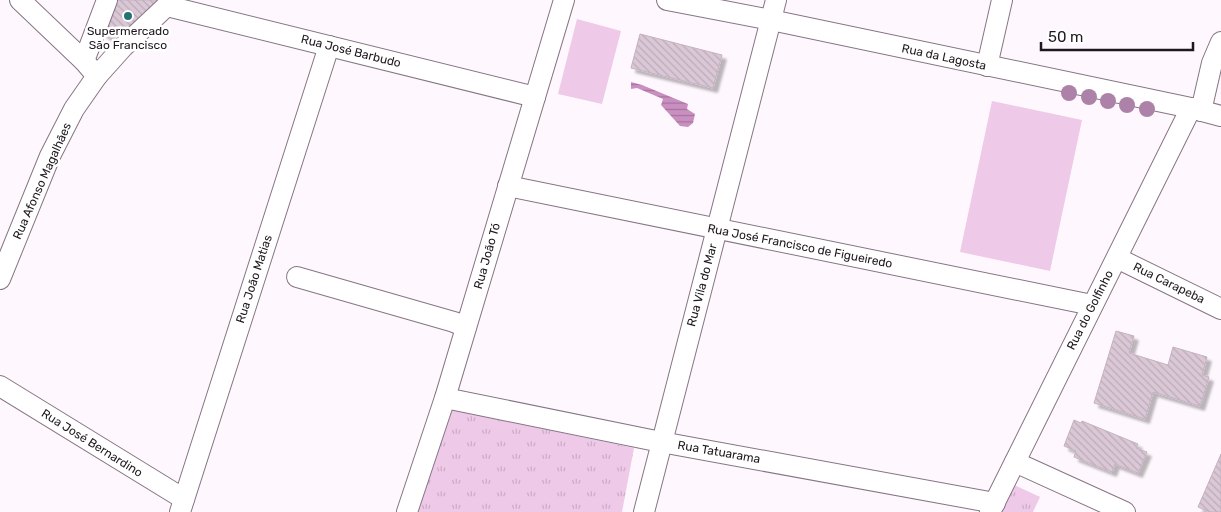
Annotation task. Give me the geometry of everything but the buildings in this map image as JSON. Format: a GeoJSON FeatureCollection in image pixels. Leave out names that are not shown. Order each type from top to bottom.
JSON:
{"type":"FeatureCollection","features":[{"type":"Feature","properties":{"kind":"street"},"geometry":{"type":"LineString","coordinates":[[20,0],[84,61],[97,76]]}},
{"type":"Feature","properties":{"kind":"street"},"geometry":{"type":"LineString","coordinates":[[84,61],[107,0]]}},
{"type":"Feature","properties":{"kind":"street","name":"Rua João Tó"},"geometry":{"type":"LineString","coordinates":[[407,512],[445,398],[564,0]]}},
{"type":"Feature","properties":{"kind":"street","name":"Rua da Lagosta"},"geometry":{"type":"LineString","coordinates":[[666,0],[771,20],[1221,116]]}},
{"type":"Feature","properties":{"kind":"street","name":"Rua Vila do Mar"},"geometry":{"type":"LineString","coordinates":[[644,512],[776,0]]}},
{"type":"Feature","properties":{"kind":"street"},"geometry":{"type":"LineString","coordinates":[[987,66],[1002,0]]}},
{"type":"Feature","properties":{"kind":"street","name":"Rua José Barbudo"},"geometry":{"type":"LineString","coordinates":[[170,3],[329,46],[535,97]]}},
{"type":"Feature","properties":{"kind":"street","name":"Rua Afonso Magalhães"},"geometry":{"type":"LineString","coordinates":[[0,279],[50,156],[74,110],[97,76],[127,42],[170,3]]}},
{"type":"Feature","properties":{"kind":"street","name":"Rua do Golfinho"},"geometry":{"type":"LineString","coordinates":[[992,508],[1092,305],[1196,110],[1221,42]]}},
{"type":"Feature","properties":{"kind":"street","name":"Rua João Matias"},"geometry":{"type":"LineString","coordinates":[[182,506],[329,46]]}},
{"type":"Feature","properties":{"kind":"street","name":"Rua José Francisco de Figueiredo"},"geometry":{"type":"LineString","coordinates":[[508,186],[1092,305]]}},
{"type":"Feature","properties":{"kind":"street","name":"Rua Carapeba"},"geometry":{"type":"LineString","coordinates":[[1117,258],[1221,309]]}},
{"type":"Feature","properties":{"kind":"street"},"geometry":{"type":"LineString","coordinates":[[297,276],[466,327]]}},
{"type":"Feature","properties":{"kind":"street","name":"Rua José Bernardino"},"geometry":{"type":"LineString","coordinates":[[0,386],[182,506]]}},
{"type":"Feature","properties":{"kind":"street","name":"Rua Tatuarama"},"geometry":{"type":"LineString","coordinates":[[445,398],[992,508]]}},
{"type":"Feature","properties":{"kind":"street"},"geometry":{"type":"LineString","coordinates":[[1015,462],[1125,512]]}},
{"type":"Feature","properties":{"kind":"green space"},"geometry":{"type":"Polygon","coordinates":[[[577,19],[621,31],[602,104],[558,94],[577,19]]]}},
{"type":"Feature","properties":{"kind":"green space"},"geometry":{"type":"Polygon","coordinates":[[[992,101],[1082,120],[1050,271],[960,252],[992,101]]]}},
{"type":"Feature","properties":{"kind":"green space"},"geometry":{"type":"Polygon","coordinates":[[[450,409],[634,448],[622,512],[413,512],[450,409]]]}},
{"type":"Feature","properties":{"kind":"green space"},"geometry":{"type":"Polygon","coordinates":[[[1010,483],[1040,497],[1033,512],[996,512],[1010,483]]]}},
{"type":"Feature","properties":{"kind":"shaded area"},"geometry":{"type":"Polygon","coordinates":[[[631,82],[688,104],[687,109],[695,114],[693,123],[688,127],[680,126],[661,105],[663,99],[637,88],[631,89],[631,82]]]}},
{"type":"Feature","properties":{"kind":"place","name":"Supermercado São Francisco"},"geometry":{"type":"Point","coordinates":[128,16]}}]}
